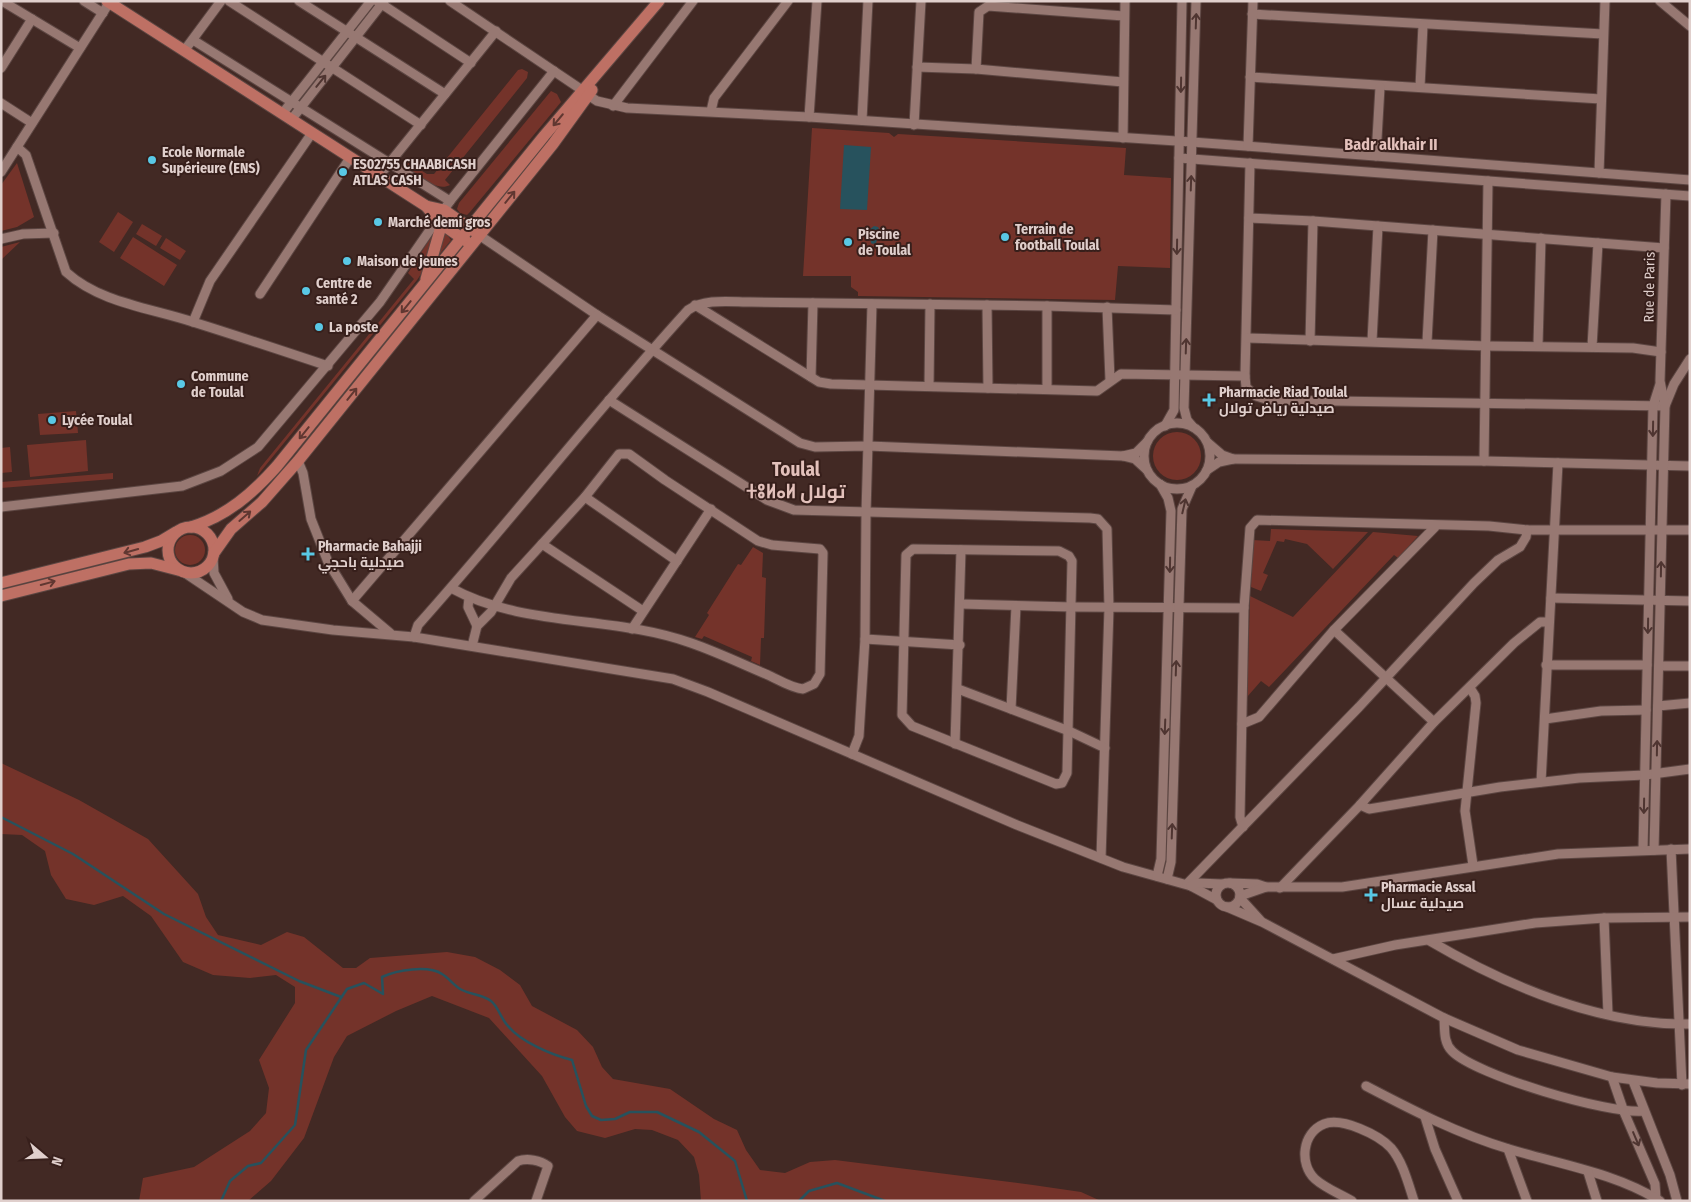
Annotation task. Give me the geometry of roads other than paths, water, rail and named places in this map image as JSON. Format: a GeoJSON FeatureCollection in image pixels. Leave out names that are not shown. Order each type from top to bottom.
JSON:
{"type":"FeatureCollection","features":[{"type":"Feature","properties":{"kind":"main road"},"geometry":{"type":"LineString","coordinates":[[1,583],[136,550],[161,542],[176,532],[222,514],[258,486],[470,228],[585,93],[659,1]]}},
{"type":"Feature","properties":{"kind":"main road"},"geometry":{"type":"LineString","coordinates":[[106,6],[184,51],[426,206],[470,228],[476,240]]}},
{"type":"Feature","properties":{"kind":"main road"},"geometry":{"type":"LineString","coordinates":[[1,596],[128,564],[151,563],[192,574],[205,569],[231,529],[262,502],[298,461],[476,240],[552,144],[585,93]]}},
{"type":"Feature","properties":{"kind":"main road"},"geometry":{"type":"LineString","coordinates":[[443,213],[461,239]]}},
{"type":"Feature","properties":{"kind":"main road"},"geometry":{"type":"LineString","coordinates":[[423,286],[440,230],[443,213]]}},
{"type":"Feature","properties":{"kind":"main road"},"geometry":{"type":"LineString","coordinates":[[461,239],[476,240]]}},
{"type":"Feature","properties":{"kind":"main road"},"geometry":{"type":"LineString","coordinates":[[191,527],[206,532],[211,538],[213,555]]}},
{"type":"Feature","properties":{"kind":"main road"},"geometry":{"type":"LineString","coordinates":[[176,532],[171,537],[167,551],[172,565],[181,571]]}},
{"type":"Feature","properties":{"kind":"street"},"geometry":{"type":"LineString","coordinates":[[2,1],[80,48]]}},
{"type":"Feature","properties":{"kind":"street"},"geometry":{"type":"LineString","coordinates":[[1,172],[4,160],[18,147],[106,6],[84,1]]}},
{"type":"Feature","properties":{"kind":"street"},"geometry":{"type":"LineString","coordinates":[[184,51],[221,1]]}},
{"type":"Feature","properties":{"kind":"street"},"geometry":{"type":"LineString","coordinates":[[228,1],[421,125]]}},
{"type":"Feature","properties":{"kind":"street"},"geometry":{"type":"LineString","coordinates":[[299,1],[445,94]]}},
{"type":"Feature","properties":{"kind":"street"},"geometry":{"type":"LineString","coordinates":[[287,117],[291,102],[371,1]]}},
{"type":"Feature","properties":{"kind":"street"},"geometry":{"type":"LineString","coordinates":[[450,1],[597,101],[613,106],[809,116],[914,125],[1180,141],[1690,180]]}},
{"type":"Feature","properties":{"kind":"street"},"geometry":{"type":"LineString","coordinates":[[613,106],[693,1]]}},
{"type":"Feature","properties":{"kind":"street"},"geometry":{"type":"LineString","coordinates":[[710,111],[714,98],[788,1]]}},
{"type":"Feature","properties":{"kind":"street"},"geometry":{"type":"LineString","coordinates":[[809,116],[817,1]]}},
{"type":"Feature","properties":{"kind":"street"},"geometry":{"type":"LineString","coordinates":[[862,120],[868,1]]}},
{"type":"Feature","properties":{"kind":"street"},"geometry":{"type":"LineString","coordinates":[[914,125],[921,1]]}},
{"type":"Feature","properties":{"kind":"street"},"geometry":{"type":"LineString","coordinates":[[1124,138],[1125,1]]}},
{"type":"Feature","properties":{"kind":"street"},"geometry":{"type":"LineString","coordinates":[[476,240],[800,443],[815,447],[868,446],[1123,456],[1136,453],[1165,426],[1174,410],[1182,1]]}},
{"type":"Feature","properties":{"kind":"street"},"geometry":{"type":"LineString","coordinates":[[1196,1],[1184,408],[1187,420],[1207,442],[1222,455],[1234,458],[1690,466]]}},
{"type":"Feature","properties":{"kind":"street"},"geometry":{"type":"LineString","coordinates":[[1248,146],[1252,1]]}},
{"type":"Feature","properties":{"kind":"street"},"geometry":{"type":"LineString","coordinates":[[1599,173],[1605,1]]}},
{"type":"Feature","properties":{"kind":"street"},"geometry":{"type":"LineString","coordinates":[[1660,1],[1690,26]]}},
{"type":"Feature","properties":{"kind":"street"},"geometry":{"type":"LineString","coordinates":[[287,117],[299,107],[331,68],[381,2],[471,63]]}},
{"type":"Feature","properties":{"kind":"street"},"geometry":{"type":"LineString","coordinates":[[976,70],[979,12],[982,8],[1124,16]]}},
{"type":"Feature","properties":{"kind":"street"},"geometry":{"type":"LineString","coordinates":[[1252,14],[1603,34]]}},
{"type":"Feature","properties":{"kind":"street"},"geometry":{"type":"LineString","coordinates":[[1,68],[5,53],[32,19]]}},
{"type":"Feature","properties":{"kind":"street"},"geometry":{"type":"LineString","coordinates":[[1420,87],[1424,25]]}},
{"type":"Feature","properties":{"kind":"street"},"geometry":{"type":"LineString","coordinates":[[379,176],[496,31]]}},
{"type":"Feature","properties":{"kind":"street"},"geometry":{"type":"LineString","coordinates":[[193,40],[389,164],[443,213]]}},
{"type":"Feature","properties":{"kind":"street"},"geometry":{"type":"LineString","coordinates":[[917,67],[1123,82]]}},
{"type":"Feature","properties":{"kind":"street"},"geometry":{"type":"LineString","coordinates":[[1,507],[139,493],[200,481],[234,464],[258,447],[380,302],[443,213],[554,71]]}},
{"type":"Feature","properties":{"kind":"street"},"geometry":{"type":"LineString","coordinates":[[1250,77],[1380,87],[1420,87],[1601,99]]}},
{"type":"Feature","properties":{"kind":"street"},"geometry":{"type":"LineString","coordinates":[[1376,156],[1380,87]]}},
{"type":"Feature","properties":{"kind":"street"},"geometry":{"type":"LineString","coordinates":[[1,103],[32,123]]}},
{"type":"Feature","properties":{"kind":"street"},"geometry":{"type":"LineString","coordinates":[[193,322],[210,281],[312,133]]}},
{"type":"Feature","properties":{"kind":"street"},"geometry":{"type":"LineString","coordinates":[[18,147],[26,155],[66,272],[78,283],[93,292],[328,366]]}},
{"type":"Feature","properties":{"kind":"street"},"geometry":{"type":"LineString","coordinates":[[260,294],[350,158]]}},
{"type":"Feature","properties":{"kind":"street"},"geometry":{"type":"LineString","coordinates":[[1179,158],[1690,196]]}},
{"type":"Feature","properties":{"kind":"street"},"geometry":{"type":"LineString","coordinates":[[1250,163],[1245,376],[1246,387],[1251,393],[1269,400],[1665,406]]}},
{"type":"Feature","properties":{"kind":"street"},"geometry":{"type":"LineString","coordinates":[[1484,461],[1488,294],[1486,234],[1488,181]]}},
{"type":"Feature","properties":{"kind":"street","name":"Rue de Paris"},"geometry":{"type":"LineString","coordinates":[[1660,381],[1666,194]]}},
{"type":"Feature","properties":{"kind":"street"},"geometry":{"type":"LineString","coordinates":[[1249,218],[1313,221],[1664,248]]}},
{"type":"Feature","properties":{"kind":"street"},"geometry":{"type":"LineString","coordinates":[[1310,340],[1313,221]]}},
{"type":"Feature","properties":{"kind":"street"},"geometry":{"type":"LineString","coordinates":[[1372,341],[1378,226]]}},
{"type":"Feature","properties":{"kind":"street"},"geometry":{"type":"LineString","coordinates":[[1427,342],[1433,230]]}},
{"type":"Feature","properties":{"kind":"street"},"geometry":{"type":"LineString","coordinates":[[1,239],[23,234],[54,233]]}},
{"type":"Feature","properties":{"kind":"street"},"geometry":{"type":"LineString","coordinates":[[1538,345],[1541,238]]}},
{"type":"Feature","properties":{"kind":"street"},"geometry":{"type":"LineString","coordinates":[[1592,347],[1598,243]]}},
{"type":"Feature","properties":{"kind":"street"},"geometry":{"type":"LineString","coordinates":[[414,636],[418,625],[651,350],[688,310],[695,305],[720,302],[930,304],[1176,310]]}},
{"type":"Feature","properties":{"kind":"street"},"geometry":{"type":"LineString","coordinates":[[811,377],[813,303]]}},
{"type":"Feature","properties":{"kind":"street"},"geometry":{"type":"LineString","coordinates":[[852,754],[859,736],[865,639],[866,513],[872,304]]}},
{"type":"Feature","properties":{"kind":"street"},"geometry":{"type":"LineString","coordinates":[[929,386],[930,304]]}},
{"type":"Feature","properties":{"kind":"street"},"geometry":{"type":"LineString","coordinates":[[695,305],[819,382],[831,384],[1097,391],[1121,374],[1245,376]]}},
{"type":"Feature","properties":{"kind":"street"},"geometry":{"type":"LineString","coordinates":[[987,305],[988,388]]}},
{"type":"Feature","properties":{"kind":"street"},"geometry":{"type":"LineString","coordinates":[[1046,389],[1047,306]]}},
{"type":"Feature","properties":{"kind":"street"},"geometry":{"type":"LineString","coordinates":[[1106,307],[1110,380]]}},
{"type":"Feature","properties":{"kind":"street"},"geometry":{"type":"LineString","coordinates":[[352,601],[597,315]]}},
{"type":"Feature","properties":{"kind":"street"},"geometry":{"type":"LineString","coordinates":[[1247,338],[1427,342],[1487,346],[1538,345],[1661,352]]}},
{"type":"Feature","properties":{"kind":"street"},"geometry":{"type":"LineString","coordinates":[[1665,406],[1674,384],[1690,359]]}},
{"type":"Feature","properties":{"kind":"street"},"geometry":{"type":"LineString","coordinates":[[1643,850],[1653,406],[1660,381]]}},
{"type":"Feature","properties":{"kind":"street"},"geometry":{"type":"LineString","coordinates":[[1654,850],[1665,406],[1660,381]]}},
{"type":"Feature","properties":{"kind":"street"},"geometry":{"type":"LineString","coordinates":[[609,400],[767,500],[784,508],[866,513],[1098,519],[1107,528],[1109,608],[1101,858]]}},
{"type":"Feature","properties":{"kind":"street"},"geometry":{"type":"LineString","coordinates":[[1165,426],[1179,423],[1193,427]]}},
{"type":"Feature","properties":{"kind":"street"},"geometry":{"type":"LineString","coordinates":[[1148,471],[1145,456],[1149,440]]}},
{"type":"Feature","properties":{"kind":"street"},"geometry":{"type":"LineString","coordinates":[[1207,442],[1210,461],[1207,470]]}},
{"type":"Feature","properties":{"kind":"street"},"geometry":{"type":"LineString","coordinates":[[451,588],[469,598],[496,605],[574,621],[632,629],[689,642],[797,688],[809,688],[818,680],[820,671],[822,551],[764,544],[665,480],[629,454],[619,454],[585,497],[511,578],[496,605],[477,626],[472,646]]}},
{"type":"Feature","properties":{"kind":"street"},"geometry":{"type":"LineString","coordinates":[[1123,456],[1141,462],[1160,484],[1168,498],[1171,511],[1174,607],[1171,862],[1167,879]]}},
{"type":"Feature","properties":{"kind":"street"},"geometry":{"type":"LineString","coordinates":[[1157,876],[1161,859],[1174,607],[1182,510],[1192,486],[1207,470],[1219,462],[1234,458]]}},
{"type":"Feature","properties":{"kind":"street"},"geometry":{"type":"LineString","coordinates":[[298,461],[303,472],[311,519],[328,562],[352,601],[391,634]]}},
{"type":"Feature","properties":{"kind":"street"},"geometry":{"type":"LineString","coordinates":[[1540,782],[1558,463]]}},
{"type":"Feature","properties":{"kind":"street"},"geometry":{"type":"LineString","coordinates":[[1160,484],[1176,489],[1192,486]]}},
{"type":"Feature","properties":{"kind":"street"},"geometry":{"type":"LineString","coordinates":[[585,497],[676,561]]}},
{"type":"Feature","properties":{"kind":"street"},"geometry":{"type":"LineString","coordinates":[[632,629],[712,509]]}},
{"type":"Feature","properties":{"kind":"street"},"geometry":{"type":"LineString","coordinates":[[1243,827],[1240,817],[1244,608],[1250,528],[1257,520],[1435,527],[1489,526],[1527,530],[1690,530]]}},
{"type":"Feature","properties":{"kind":"street"},"geometry":{"type":"LineString","coordinates":[[1242,724],[1259,716],[1334,630],[1435,527]]}},
{"type":"Feature","properties":{"kind":"street"},"geometry":{"type":"LineString","coordinates":[[1189,885],[1490,567],[1520,547],[1526,537],[1527,530]]}},
{"type":"Feature","properties":{"kind":"street"},"geometry":{"type":"LineString","coordinates":[[542,544],[644,611]]}},
{"type":"Feature","properties":{"kind":"street"},"geometry":{"type":"LineString","coordinates":[[913,549],[1065,553],[1072,561],[1072,608],[1069,731],[1065,780],[1056,784],[955,744],[912,726],[902,715],[906,555],[913,549]]}},
{"type":"Feature","properties":{"kind":"street"},"geometry":{"type":"LineString","coordinates":[[955,744],[960,645],[961,550]]}},
{"type":"Feature","properties":{"kind":"street"},"geometry":{"type":"LineString","coordinates":[[213,555],[216,579],[231,604]]}},
{"type":"Feature","properties":{"kind":"street"},"geometry":{"type":"LineString","coordinates":[[181,571],[231,604],[262,620],[283,624],[414,636],[673,679],[708,692],[1101,858],[1189,885],[1227,907],[1262,922],[1444,1018],[1518,1050],[1612,1077],[1633,1081],[1686,1084],[1679,1024],[1671,849]]}},
{"type":"Feature","properties":{"kind":"street"},"geometry":{"type":"LineString","coordinates":[[469,598],[468,607],[477,626]]}},
{"type":"Feature","properties":{"kind":"street"},"geometry":{"type":"LineString","coordinates":[[1551,598],[1690,601]]}},
{"type":"Feature","properties":{"kind":"street"},"geometry":{"type":"LineString","coordinates":[[961,604],[1072,608],[1244,608]]}},
{"type":"Feature","properties":{"kind":"street"},"geometry":{"type":"LineString","coordinates":[[1011,709],[1016,606]]}},
{"type":"Feature","properties":{"kind":"street"},"geometry":{"type":"LineString","coordinates":[[1280,888],[1360,805],[1434,722],[1525,632],[1540,622],[1548,622]]}},
{"type":"Feature","properties":{"kind":"street"},"geometry":{"type":"LineString","coordinates":[[1334,630],[1434,722]]}},
{"type":"Feature","properties":{"kind":"street"},"geometry":{"type":"LineString","coordinates":[[865,639],[960,645]]}},
{"type":"Feature","properties":{"kind":"street"},"geometry":{"type":"LineString","coordinates":[[1546,665],[1648,665]]}},
{"type":"Feature","properties":{"kind":"street"},"geometry":{"type":"LineString","coordinates":[[1658,666],[1690,666]]}},
{"type":"Feature","properties":{"kind":"street"},"geometry":{"type":"LineString","coordinates":[[958,688],[1069,731],[1105,748]]}},
{"type":"Feature","properties":{"kind":"street"},"geometry":{"type":"LineString","coordinates":[[1470,688],[1476,702],[1465,811],[1473,865]]}},
{"type":"Feature","properties":{"kind":"street"},"geometry":{"type":"LineString","coordinates":[[1658,706],[1690,703]]}},
{"type":"Feature","properties":{"kind":"street"},"geometry":{"type":"LineString","coordinates":[[1545,719],[1601,711],[1646,710]]}},
{"type":"Feature","properties":{"kind":"street"},"geometry":{"type":"LineString","coordinates":[[1360,805],[1369,809],[1466,792],[1540,782],[1645,775],[1690,769]]}},
{"type":"Feature","properties":{"kind":"street"},"geometry":{"type":"LineString","coordinates":[[1189,885],[1196,883],[1257,884],[1280,888],[1342,887],[1473,865],[1558,854],[1690,849]]}},
{"type":"Feature","properties":{"kind":"street"},"geometry":{"type":"LineString","coordinates":[[1217,900],[1217,890],[1226,884],[1236,886],[1240,897],[1262,922]]}},
{"type":"Feature","properties":{"kind":"street"},"geometry":{"type":"LineString","coordinates":[[1227,907],[1234,906],[1240,897],[1266,887]]}},
{"type":"Feature","properties":{"kind":"street"},"geometry":{"type":"LineString","coordinates":[[1333,959],[1396,945],[1522,925],[1604,918],[1690,917]]}},
{"type":"Feature","properties":{"kind":"street"},"geometry":{"type":"LineString","coordinates":[[1604,918],[1608,1014]]}},
{"type":"Feature","properties":{"kind":"street"},"geometry":{"type":"LineString","coordinates":[[1430,941],[1512,984],[1608,1014],[1653,1022],[1690,1024]]}},
{"type":"Feature","properties":{"kind":"street"},"geometry":{"type":"LineString","coordinates":[[1444,1018],[1448,1046],[1466,1060],[1537,1089],[1624,1112],[1644,1111]]}},
{"type":"Feature","properties":{"kind":"street"},"geometry":{"type":"LineString","coordinates":[[1612,1077],[1624,1112],[1655,1184],[1658,1200]]}},
{"type":"Feature","properties":{"kind":"street"},"geometry":{"type":"LineString","coordinates":[[1633,1081],[1670,1175],[1677,1201]]}},
{"type":"Feature","properties":{"kind":"street"},"geometry":{"type":"LineString","coordinates":[[1366,1086],[1425,1117],[1508,1149],[1588,1172],[1658,1200]]}},
{"type":"Feature","properties":{"kind":"street"},"geometry":{"type":"LineString","coordinates":[[1425,1117],[1435,1149],[1458,1201]]}},
{"type":"Feature","properties":{"kind":"street"},"geometry":{"type":"LineString","coordinates":[[1352,1201],[1315,1179],[1307,1167],[1305,1147],[1309,1138],[1323,1124],[1338,1122],[1356,1127],[1381,1140],[1390,1148],[1400,1162],[1414,1201]]}},
{"type":"Feature","properties":{"kind":"street"},"geometry":{"type":"LineString","coordinates":[[1508,1149],[1527,1201]]}},
{"type":"Feature","properties":{"kind":"street"},"geometry":{"type":"LineString","coordinates":[[474,1201],[518,1161],[526,1159],[541,1162],[548,1166],[536,1201]]}},
{"type":"Feature","properties":{"kind":"street"},"geometry":{"type":"LineString","coordinates":[[1588,1172],[1598,1201]]}},
{"type":"Feature","properties":{"kind":"water"},"geometry":{"type":"Polygon","coordinates":[[[844,145],[871,147],[867,210],[840,209],[844,145]]]}},
{"type":"Feature","properties":{"kind":"water"},"geometry":{"type":"Polygon","coordinates":[[[874,226],[878,227],[880,231],[876,243],[873,244],[871,243],[869,230],[874,226]]]}},
{"type":"Feature","properties":{"kind":"waterway"},"geometry":{"type":"LineString","coordinates":[[1,817],[73,854],[164,914],[299,981],[341,997]]}},
{"type":"Feature","properties":{"kind":"waterway"},"geometry":{"type":"LineString","coordinates":[[221,1201],[230,1181],[248,1166],[261,1163],[295,1125],[306,1050],[347,989],[364,983],[383,994],[382,977],[396,972],[421,969],[436,971],[462,990],[488,999],[496,1006],[503,1020],[514,1032],[546,1051],[572,1060],[586,1106],[592,1116],[601,1120],[615,1119],[630,1112],[657,1112],[699,1132],[735,1161],[747,1201]]}},
{"type":"Feature","properties":{"kind":"waterway"},"geometry":{"type":"LineString","coordinates":[[799,1201],[809,1191],[837,1183],[885,1201]]}},
{"type":"Feature","properties":{"kind":"place","name":"Ecole Normale Supérieure (ENS)"},"geometry":{"type":"Point","coordinates":[152,160]}},
{"type":"Feature","properties":{"kind":"place","name":"ES02755 CHAABICASH ATLAS CASH"},"geometry":{"type":"Point","coordinates":[343,172]}},
{"type":"Feature","properties":{"kind":"place","name":"Marché demi gros"},"geometry":{"type":"Point","coordinates":[378,222]}},
{"type":"Feature","properties":{"kind":"place","name":"Terrain de football Toulal"},"geometry":{"type":"Point","coordinates":[1005,237]}},
{"type":"Feature","properties":{"kind":"place","name":"Piscine de Toulal"},"geometry":{"type":"Point","coordinates":[848,242]}},
{"type":"Feature","properties":{"kind":"place","name":"Maison de jeunes"},"geometry":{"type":"Point","coordinates":[347,261]}},
{"type":"Feature","properties":{"kind":"place","name":"Centre de santé 2"},"geometry":{"type":"Point","coordinates":[306,291]}},
{"type":"Feature","properties":{"kind":"place","name":"La poste"},"geometry":{"type":"Point","coordinates":[319,327]}},
{"type":"Feature","properties":{"kind":"place","name":"Commune de Toulal"},"geometry":{"type":"Point","coordinates":[181,384]}},
{"type":"Feature","properties":{"kind":"place","name":"Pharmacie Riad Toulal صيدلية رياض تولال"},"geometry":{"type":"Point","coordinates":[1209,400]}},
{"type":"Feature","properties":{"kind":"place","name":"Lycée Toulal"},"geometry":{"type":"Point","coordinates":[52,420]}},
{"type":"Feature","properties":{"kind":"place","name":"Pharmacie Bahajji صيدلية باحجي"},"geometry":{"type":"Point","coordinates":[308,554]}},
{"type":"Feature","properties":{"kind":"place","name":"Pharmacie Assal صيدلية عسال"},"geometry":{"type":"Point","coordinates":[1371,895]}},
{"type":"Feature","properties":{"kind":"district","name":"Badr alkhair II"},"geometry":{"type":"Point","coordinates":[1391,144]}},
{"type":"Feature","properties":{"kind":"district","name":"Toulal ⵜⵓⵍⴰⵍ تولال"},"geometry":{"type":"Point","coordinates":[796,480]}}]}
